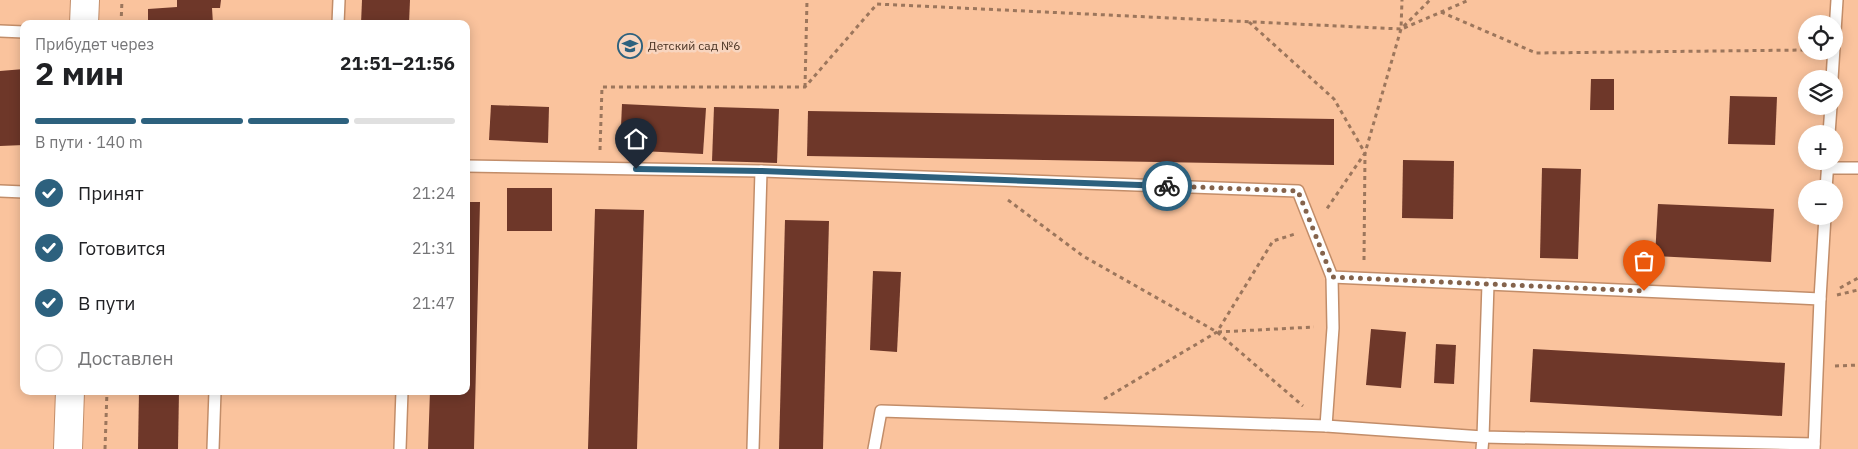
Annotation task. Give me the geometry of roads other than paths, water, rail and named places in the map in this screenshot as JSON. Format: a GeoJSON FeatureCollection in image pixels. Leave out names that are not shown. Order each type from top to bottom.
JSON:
{"type":"FeatureCollection","features":[{"type":"Feature","properties":{"kind":"street"},"geometry":{"type":"LineString","coordinates":[[84,0],[84,20]]}},
{"type":"Feature","properties":{"kind":"street"},"geometry":{"type":"LineString","coordinates":[[68,449],[70,395]]}},
{"type":"Feature","properties":{"kind":"lane"},"geometry":{"type":"LineString","coordinates":[[338,20],[339,0]]}},
{"type":"Feature","properties":{"kind":"lane"},"geometry":{"type":"LineString","coordinates":[[1833,70],[1837,0]]}},
{"type":"Feature","properties":{"kind":"lane"},"geometry":{"type":"LineString","coordinates":[[0,31],[20,32]]}},
{"type":"Feature","properties":{"kind":"lane"},"geometry":{"type":"LineString","coordinates":[[470,166],[761,171],[1298,191],[1332,277],[1333,328],[1326,426]]}},
{"type":"Feature","properties":{"kind":"lane"},"geometry":{"type":"LineString","coordinates":[[1843,166],[1858,168]]}},
{"type":"Feature","properties":{"kind":"lane"},"geometry":{"type":"LineString","coordinates":[[753,449],[761,171]]}},
{"type":"Feature","properties":{"kind":"lane"},"geometry":{"type":"LineString","coordinates":[[0,191],[20,192]]}},
{"type":"Feature","properties":{"kind":"lane"},"geometry":{"type":"LineString","coordinates":[[874,449],[881,411],[1326,426],[1482,437],[1814,446],[1824,225]]}},
{"type":"Feature","properties":{"kind":"lane"},"geometry":{"type":"LineString","coordinates":[[1332,277],[1820,299]]}},
{"type":"Feature","properties":{"kind":"lane"},"geometry":{"type":"LineString","coordinates":[[1482,449],[1488,284]]}},
{"type":"Feature","properties":{"kind":"lane"},"geometry":{"type":"LineString","coordinates":[[213,449],[215,395]]}},
{"type":"Feature","properties":{"kind":"lane"},"geometry":{"type":"LineString","coordinates":[[400,449],[402,395]]}},
{"type":"Feature","properties":{"kind":"place","name":"Детский сад №6"},"geometry":{"type":"Point","coordinates":[630,46]}}]}
